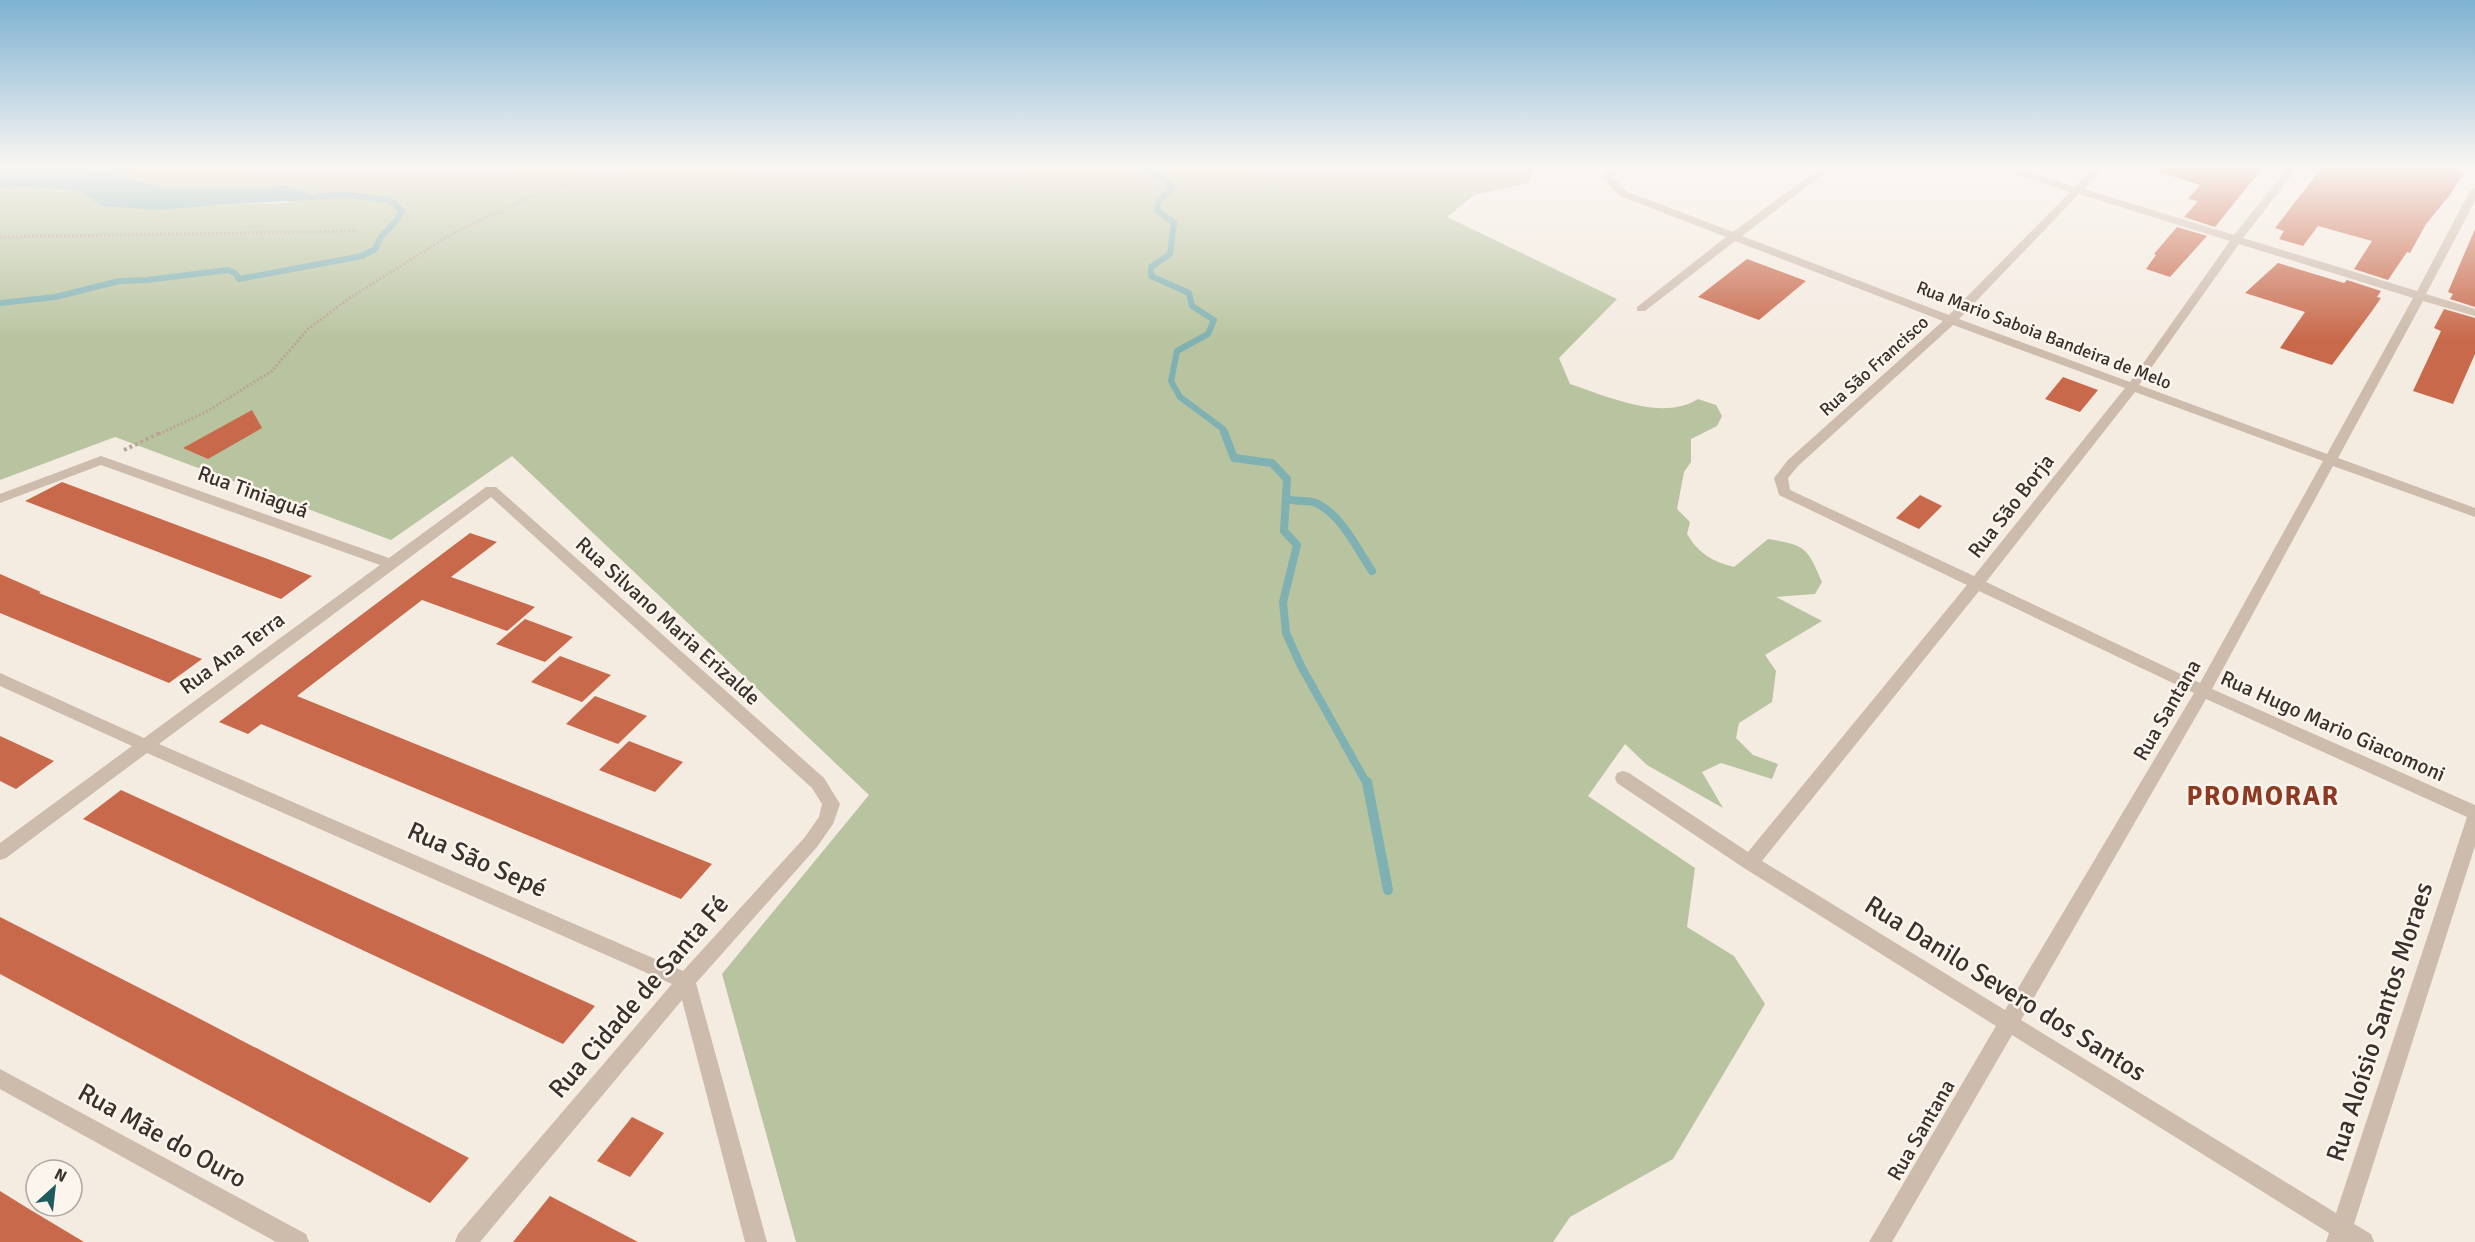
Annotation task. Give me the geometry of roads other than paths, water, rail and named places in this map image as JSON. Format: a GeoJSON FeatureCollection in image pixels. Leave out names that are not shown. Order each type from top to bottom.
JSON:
{"type":"FeatureCollection","features":[{"type":"Feature","properties":{"kind":"street","name":"Rua Mario Saboia Bandeira de Melo"},"geometry":{"type":"LineString","coordinates":[[1700,224],[1951,320],[2475,513]]}},
{"type":"Feature","properties":{"kind":"street"},"geometry":{"type":"LineString","coordinates":[[1641,309],[1751,224]]}},
{"type":"Feature","properties":{"kind":"street","name":"Rua São Francisco"},"geometry":{"type":"LineString","coordinates":[[1784,492],[1781,478],[1793,463],[1951,320],[2044,224]]}},
{"type":"Feature","properties":{"kind":"street"},"geometry":{"type":"LineString","coordinates":[[2184,224],[2475,313]]}},
{"type":"Feature","properties":{"kind":"street","name":"Rua São Borja"},"geometry":{"type":"LineString","coordinates":[[1750,863],[2132,387],[2249,224]]}},
{"type":"Feature","properties":{"kind":"street","name":"Rua Santana"},"geometry":{"type":"LineString","coordinates":[[1880,1242],[2204,691],[2458,224]]}},
{"type":"Feature","properties":{"kind":"street","name":"Rua Tiniaguá"},"geometry":{"type":"LineString","coordinates":[[0,499],[101,460],[391,564]]}},
{"type":"Feature","properties":{"kind":"street","name":"Rua Ana Terra"},"geometry":{"type":"LineString","coordinates":[[0,853],[491,490]]}},
{"type":"Feature","properties":{"kind":"street","name":"Rua Silvano Maria Erizalde"},"geometry":{"type":"LineString","coordinates":[[491,490],[818,783]]}},
{"type":"Feature","properties":{"kind":"street","name":"Rua Hugo Mario Giacomoni"},"geometry":{"type":"LineString","coordinates":[[1784,492],[2204,691],[2475,813]]}},
{"type":"Feature","properties":{"kind":"street","name":"Rua São Sepé"},"geometry":{"type":"LineString","coordinates":[[0,679],[145,745],[687,981]]}},
{"type":"Feature","properties":{"kind":"street","name":"Rua Danilo Severo dos Santos"},"geometry":{"type":"LineString","coordinates":[[1623,778],[1750,863],[2008,1023],[2339,1235],[2363,1242]]}},
{"type":"Feature","properties":{"kind":"street","name":"Rua Cidade de Santa Fé"},"geometry":{"type":"LineString","coordinates":[[466,1242],[687,981],[811,842],[827,819],[831,804],[818,783]]}},
{"type":"Feature","properties":{"kind":"street","name":"Rua Aloísio Santos Moraes"},"geometry":{"type":"LineString","coordinates":[[2339,1235],[2475,819]]}},
{"type":"Feature","properties":{"kind":"street"},"geometry":{"type":"LineString","coordinates":[[687,981],[756,1242]]}},
{"type":"Feature","properties":{"kind":"street","name":"Rua Mãe do Ouro"},"geometry":{"type":"LineString","coordinates":[[0,1078],[298,1242]]}},
{"type":"Feature","properties":{"kind":"waterway"},"geometry":{"type":"LineString","coordinates":[[0,303],[55,297],[119,281],[147,280],[228,270],[235,273],[239,279],[362,256],[375,249],[381,237],[393,224]]}},
{"type":"Feature","properties":{"kind":"waterway"},"geometry":{"type":"LineString","coordinates":[[1174,224],[1170,254],[1151,267],[1151,276],[1189,293],[1192,306],[1214,320],[1208,334],[1177,351],[1171,381],[1180,397],[1223,429],[1225,434]]}},
{"type":"Feature","properties":{"kind":"waterway"},"geometry":{"type":"LineString","coordinates":[[1224,432],[1234,458],[1272,463],[1287,479],[1284,531],[1297,545],[1283,602],[1286,633],[1301,666],[1367,784]]}},
{"type":"Feature","properties":{"kind":"waterway"},"geometry":{"type":"LineString","coordinates":[[1286,498],[1294,501],[1314,502],[1327,510],[1342,525],[1372,571]]}},
{"type":"Feature","properties":{"kind":"waterway"},"geometry":{"type":"LineString","coordinates":[[1367,782],[1388,890]]}},
{"type":"Feature","properties":{"kind":"district","name":"PROMORAR"},"geometry":{"type":"Point","coordinates":[2263,796]}}]}
